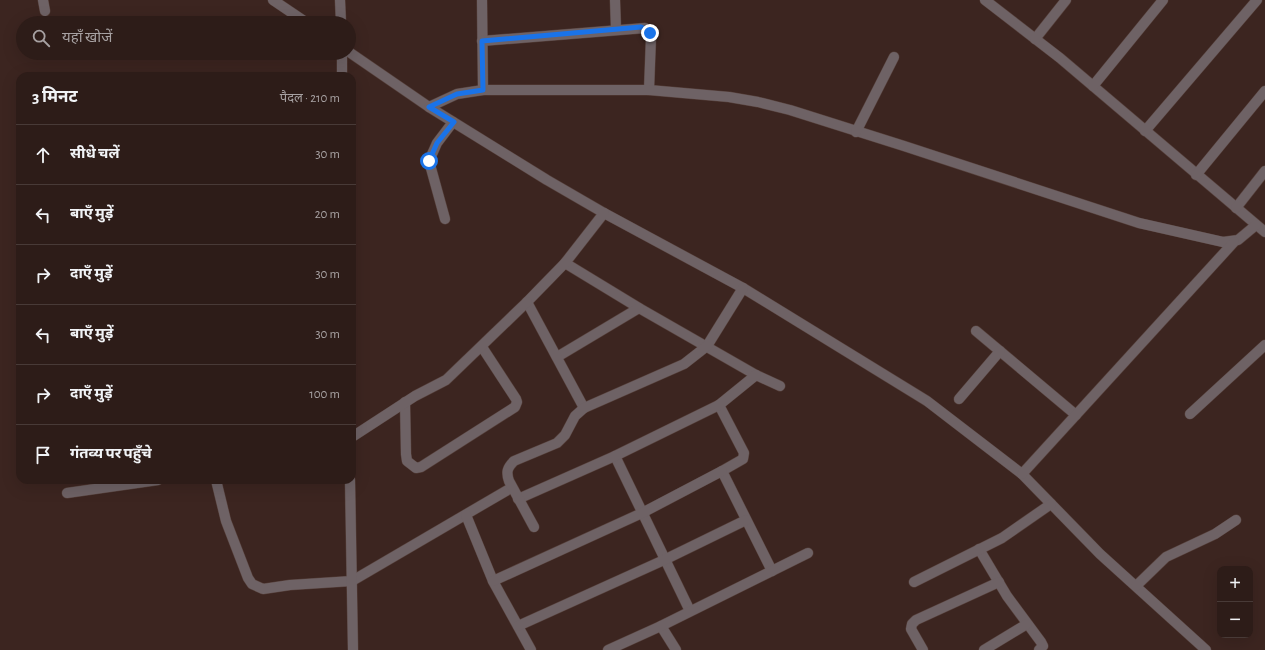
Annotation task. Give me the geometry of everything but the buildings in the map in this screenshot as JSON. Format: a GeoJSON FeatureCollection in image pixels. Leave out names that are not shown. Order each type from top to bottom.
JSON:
{"type":"FeatureCollection","features":[{"type":"Feature","properties":{"kind":"street"},"geometry":{"type":"LineString","coordinates":[[43,0],[45,11]]}},
{"type":"Feature","properties":{"kind":"street"},"geometry":{"type":"LineString","coordinates":[[273,0],[297,16]]}},
{"type":"Feature","properties":{"kind":"street"},"geometry":{"type":"LineString","coordinates":[[340,0],[341,16]]}},
{"type":"Feature","properties":{"kind":"street"},"geometry":{"type":"LineString","coordinates":[[482,0],[483,90]]}},
{"type":"Feature","properties":{"kind":"street"},"geometry":{"type":"LineString","coordinates":[[615,0],[616,29]]}},
{"type":"Feature","properties":{"kind":"street"},"geometry":{"type":"LineString","coordinates":[[985,0],[1093,86],[1265,232]]}},
{"type":"Feature","properties":{"kind":"street"},"geometry":{"type":"LineString","coordinates":[[1035,39],[1066,0]]}},
{"type":"Feature","properties":{"kind":"street"},"geometry":{"type":"LineString","coordinates":[[1093,86],[1163,0]]}},
{"type":"Feature","properties":{"kind":"street"},"geometry":{"type":"LineString","coordinates":[[1145,131],[1256,0]]}},
{"type":"Feature","properties":{"kind":"street"},"geometry":{"type":"LineString","coordinates":[[482,41],[641,27],[648,30],[651,37],[649,90]]}},
{"type":"Feature","properties":{"kind":"street"},"geometry":{"type":"LineString","coordinates":[[356,57],[429,107],[604,213],[744,288],[927,401],[1022,474],[1100,554],[1206,650]]}},
{"type":"Feature","properties":{"kind":"street"},"geometry":{"type":"LineString","coordinates":[[856,132],[894,57]]}},
{"type":"Feature","properties":{"kind":"street"},"geometry":{"type":"LineString","coordinates":[[342,60],[342,72]]}},
{"type":"Feature","properties":{"kind":"street"},"geometry":{"type":"LineString","coordinates":[[429,107],[457,94],[483,90],[649,90],[729,97],[790,110],[1139,223],[1223,242],[1234,242]]}},
{"type":"Feature","properties":{"kind":"street"},"geometry":{"type":"LineString","coordinates":[[1196,175],[1265,91]]}},
{"type":"Feature","properties":{"kind":"street"},"geometry":{"type":"LineString","coordinates":[[445,219],[429,161],[437,143],[454,122]]}},
{"type":"Feature","properties":{"kind":"street"},"geometry":{"type":"LineString","coordinates":[[1236,208],[1265,171]]}},
{"type":"Feature","properties":{"kind":"street"},"geometry":{"type":"LineString","coordinates":[[356,434],[405,402],[446,380],[565,263],[604,213]]}},
{"type":"Feature","properties":{"kind":"street"},"geometry":{"type":"LineString","coordinates":[[1022,474],[1234,242],[1256,225]]}},
{"type":"Feature","properties":{"kind":"street"},"geometry":{"type":"LineString","coordinates":[[565,263],[639,308],[756,375],[780,386]]}},
{"type":"Feature","properties":{"kind":"street"},"geometry":{"type":"LineString","coordinates":[[534,527],[512,488],[507,474],[511,464],[514,461],[562,439],[575,416],[584,408],[684,364],[707,346],[744,288]]}},
{"type":"Feature","properties":{"kind":"street"},"geometry":{"type":"LineString","coordinates":[[527,302],[584,408]]}},
{"type":"Feature","properties":{"kind":"street"},"geometry":{"type":"LineString","coordinates":[[557,357],[639,308]]}},
{"type":"Feature","properties":{"kind":"street"},"geometry":{"type":"LineString","coordinates":[[976,331],[1076,415]]}},
{"type":"Feature","properties":{"kind":"street"},"geometry":{"type":"LineString","coordinates":[[1190,414],[1265,345]]}},
{"type":"Feature","properties":{"kind":"street"},"geometry":{"type":"LineString","coordinates":[[405,402],[407,461],[416,468],[421,467],[514,407],[517,402],[514,396],[482,346]]}},
{"type":"Feature","properties":{"kind":"street"},"geometry":{"type":"LineString","coordinates":[[959,398],[1000,351]]}},
{"type":"Feature","properties":{"kind":"street"},"geometry":{"type":"LineString","coordinates":[[518,499],[615,456],[719,405],[756,375]]}},
{"type":"Feature","properties":{"kind":"street"},"geometry":{"type":"LineString","coordinates":[[493,581],[642,513],[743,459],[744,453],[719,405]]}},
{"type":"Feature","properties":{"kind":"street"},"geometry":{"type":"LineString","coordinates":[[615,456],[690,611]]}},
{"type":"Feature","properties":{"kind":"street"},"geometry":{"type":"LineString","coordinates":[[722,471],[772,571]]}},
{"type":"Feature","properties":{"kind":"street"},"geometry":{"type":"LineString","coordinates":[[67,492],[128,484]]}},
{"type":"Feature","properties":{"kind":"street"},"geometry":{"type":"LineString","coordinates":[[217,484],[226,521],[252,584],[263,589],[290,585],[352,581],[512,488]]}},
{"type":"Feature","properties":{"kind":"street"},"geometry":{"type":"LineString","coordinates":[[350,484],[353,650]]}},
{"type":"Feature","properties":{"kind":"street"},"geometry":{"type":"LineString","coordinates":[[914,582],[1018,528],[1051,504]]}},
{"type":"Feature","properties":{"kind":"street"},"geometry":{"type":"LineString","coordinates":[[466,515],[493,581],[531,650]]}},
{"type":"Feature","properties":{"kind":"street"},"geometry":{"type":"LineString","coordinates":[[518,626],[664,560],[746,520]]}},
{"type":"Feature","properties":{"kind":"street"},"geometry":{"type":"LineString","coordinates":[[1136,586],[1166,557],[1215,534],[1236,520]]}},
{"type":"Feature","properties":{"kind":"street"},"geometry":{"type":"LineString","coordinates":[[979,549],[1027,624],[1042,642],[1040,650]]}},
{"type":"Feature","properties":{"kind":"street"},"geometry":{"type":"LineString","coordinates":[[608,650],[662,626],[808,553]]}},
{"type":"Feature","properties":{"kind":"street"},"geometry":{"type":"LineString","coordinates":[[923,650],[911,629],[912,624],[916,620],[1000,582]]}},
{"type":"Feature","properties":{"kind":"street"},"geometry":{"type":"LineString","coordinates":[[984,650],[1027,624]]}},
{"type":"Feature","properties":{"kind":"street"},"geometry":{"type":"LineString","coordinates":[[662,626],[676,650]]}},
{"type":"Feature","properties":{"kind":"route"},"geometry":{"type":"LineString","coordinates":[[429,161],[432,151],[437,143],[454,122],[429,107],[457,94],[483,90],[482,41],[641,27],[645,28],[650,33]]}}]}
